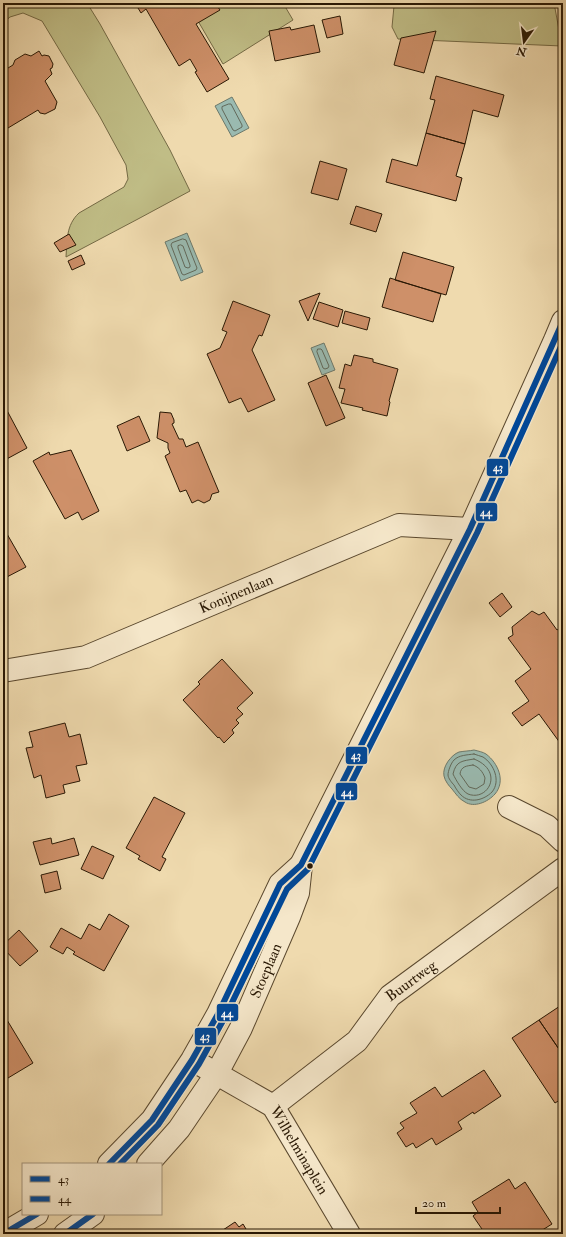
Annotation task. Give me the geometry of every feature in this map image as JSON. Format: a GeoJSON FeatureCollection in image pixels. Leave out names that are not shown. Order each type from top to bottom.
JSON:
{"type":"FeatureCollection","features":[{"type":"Feature","properties":{"kind":"street","name":"Stoeplaan"},"geometry":{"type":"LineString","coordinates":[[149,1163],[179,1129],[217,1073],[241,1028],[298,893],[302,865],[470,529],[556,340],[563,321]]}},
{"type":"Feature","properties":{"kind":"street","name":"Konijnenlaan"},"geometry":{"type":"LineString","coordinates":[[3,671],[86,657],[400,525],[470,529]]}},
{"type":"Feature","properties":{"kind":"street"},"geometry":{"type":"LineString","coordinates":[[508,807],[547,826],[563,841]]}},
{"type":"Feature","properties":{"kind":"street","name":"Stoeplaan"},"geometry":{"type":"LineString","coordinates":[[110,1163],[152,1120],[192,1060],[218,1014],[280,884],[302,865]]}},
{"type":"Feature","properties":{"kind":"street","name":"Buurtweg"},"geometry":{"type":"LineString","coordinates":[[273,1106],[357,1041],[390,996],[563,869]]}},
{"type":"Feature","properties":{"kind":"street","name":"Wilhelminaplein"},"geometry":{"type":"LineString","coordinates":[[192,1060],[273,1106],[349,1234]]}},
{"type":"Feature","properties":{"kind":"street"},"geometry":{"type":"LineString","coordinates":[[3,1234],[35,1215]]}},
{"type":"Feature","properties":{"kind":"street"},"geometry":{"type":"LineString","coordinates":[[65,1234],[92,1215]]}},
{"type":"Feature","properties":{"kind":"shaded area"},"geometry":{"type":"Polygon","coordinates":[[[3,3],[87,3],[170,150],[190,191],[66,257],[69,228],[75,218],[79,213],[124,187],[128,179],[126,165],[100,117],[42,21],[23,13],[10,17],[3,23],[3,3]]]}},
{"type":"Feature","properties":{"kind":"shaded area"},"geometry":{"type":"Polygon","coordinates":[[[219,3],[283,3],[293,20],[223,64],[198,21],[221,7],[219,3]]]}},
{"type":"Feature","properties":{"kind":"shaded area"},"geometry":{"type":"Polygon","coordinates":[[[397,3],[554,3],[562,46],[398,39],[392,27],[394,6],[397,3]]]}},
{"type":"Feature","properties":{"kind":"water"},"geometry":{"type":"Polygon","coordinates":[[[232,97],[249,128],[232,137],[215,106],[232,97]]]}},
{"type":"Feature","properties":{"kind":"water"},"geometry":{"type":"Polygon","coordinates":[[[187,233],[203,272],[181,281],[165,242],[187,233]]]}},
{"type":"Feature","properties":{"kind":"water"},"geometry":{"type":"Polygon","coordinates":[[[324,343],[335,370],[322,375],[311,348],[324,343]]]}},
{"type":"Feature","properties":{"kind":"water"},"geometry":{"type":"Polygon","coordinates":[[[474,750],[485,753],[494,762],[499,772],[500,784],[495,794],[485,802],[469,804],[461,799],[448,785],[444,776],[444,769],[453,756],[459,752],[474,750]]]}},
{"type":"Feature","properties":{"kind":"building"},"geometry":{"type":"Polygon","coordinates":[[[135,3],[184,3],[186,6],[191,3],[215,3],[220,10],[196,24],[229,79],[207,92],[195,72],[197,71],[190,59],[179,66],[146,9],[141,13],[135,3]]]}},
{"type":"Feature","properties":{"kind":"building"},"geometry":{"type":"Polygon","coordinates":[[[340,16],[343,34],[327,38],[322,20],[340,16]]]}},
{"type":"Feature","properties":{"kind":"building"},"geometry":{"type":"Polygon","coordinates":[[[314,25],[320,52],[275,61],[269,31],[290,27],[291,30],[314,25]]]}},
{"type":"Feature","properties":{"kind":"building"},"geometry":{"type":"Polygon","coordinates":[[[436,31],[424,73],[394,65],[401,38],[436,31]]]}},
{"type":"Feature","properties":{"kind":"building"},"geometry":{"type":"Polygon","coordinates":[[[39,51],[42,56],[49,56],[53,64],[52,68],[50,69],[52,74],[45,81],[57,102],[55,109],[45,114],[40,113],[38,110],[3,131],[3,71],[13,65],[15,60],[25,54],[31,56],[39,51]]]}},
{"type":"Feature","properties":{"kind":"building"},"geometry":{"type":"Polygon","coordinates":[[[436,76],[504,95],[498,117],[473,110],[465,144],[426,133],[435,100],[430,99],[436,76]]]}},
{"type":"Feature","properties":{"kind":"building"},"geometry":{"type":"Polygon","coordinates":[[[426,133],[465,144],[456,176],[462,178],[456,201],[386,182],[392,159],[417,166],[426,133]]]}},
{"type":"Feature","properties":{"kind":"building"},"geometry":{"type":"Polygon","coordinates":[[[320,161],[347,169],[338,200],[311,193],[320,161]]]}},
{"type":"Feature","properties":{"kind":"building"},"geometry":{"type":"Polygon","coordinates":[[[356,206],[382,214],[376,232],[350,224],[356,206]]]}},
{"type":"Feature","properties":{"kind":"building"},"geometry":{"type":"Polygon","coordinates":[[[69,234],[76,245],[60,252],[54,243],[69,234]]]}},
{"type":"Feature","properties":{"kind":"building"},"geometry":{"type":"Polygon","coordinates":[[[403,252],[454,267],[446,295],[395,280],[403,252]]]}},
{"type":"Feature","properties":{"kind":"building"},"geometry":{"type":"Polygon","coordinates":[[[81,255],[85,264],[72,270],[68,261],[81,255]]]}},
{"type":"Feature","properties":{"kind":"building"},"geometry":{"type":"Polygon","coordinates":[[[390,278],[441,294],[433,322],[382,307],[390,278]]]}},
{"type":"Feature","properties":{"kind":"building"},"geometry":{"type":"Polygon","coordinates":[[[320,293],[308,321],[299,301],[320,293]]]}},
{"type":"Feature","properties":{"kind":"building"},"geometry":{"type":"Polygon","coordinates":[[[233,301],[270,315],[262,336],[259,335],[252,350],[275,400],[248,412],[241,398],[229,403],[207,354],[220,348],[227,332],[222,330],[233,301]]]}},
{"type":"Feature","properties":{"kind":"building"},"geometry":{"type":"Polygon","coordinates":[[[319,302],[343,310],[338,327],[313,319],[319,302]]]}},
{"type":"Feature","properties":{"kind":"building"},"geometry":{"type":"Polygon","coordinates":[[[345,311],[370,318],[367,330],[342,323],[345,311]]]}},
{"type":"Feature","properties":{"kind":"building"},"geometry":{"type":"Polygon","coordinates":[[[354,355],[373,359],[373,362],[398,369],[389,401],[387,416],[341,403],[345,389],[339,388],[345,364],[351,366],[354,355]]]}},
{"type":"Feature","properties":{"kind":"building"},"geometry":{"type":"Polygon","coordinates":[[[326,375],[345,418],[326,426],[308,383],[326,375]]]}},
{"type":"Feature","properties":{"kind":"building"},"geometry":{"type":"Polygon","coordinates":[[[3,403],[27,448],[3,461],[3,403]]]}},
{"type":"Feature","properties":{"kind":"building"},"geometry":{"type":"Polygon","coordinates":[[[160,412],[171,413],[174,420],[174,423],[172,424],[179,439],[183,439],[186,447],[198,442],[219,492],[212,494],[210,500],[204,503],[198,500],[192,503],[186,490],[180,492],[165,456],[170,453],[168,443],[157,438],[160,412]]]}},
{"type":"Feature","properties":{"kind":"building"},"geometry":{"type":"Polygon","coordinates":[[[139,416],[150,441],[127,451],[117,426],[139,416]]]}},
{"type":"Feature","properties":{"kind":"building"},"geometry":{"type":"Polygon","coordinates":[[[71,450],[99,511],[82,520],[78,512],[65,519],[33,461],[49,452],[50,455],[71,450]]]}},
{"type":"Feature","properties":{"kind":"building"},"geometry":{"type":"Polygon","coordinates":[[[3,527],[26,567],[3,579],[3,527]]]}},
{"type":"Feature","properties":{"kind":"building"},"geometry":{"type":"Polygon","coordinates":[[[502,593],[512,607],[500,617],[489,603],[502,593]]]}},
{"type":"Feature","properties":{"kind":"building"},"geometry":{"type":"Polygon","coordinates":[[[532,611],[539,615],[544,612],[557,630],[563,626],[563,747],[539,714],[522,726],[512,713],[529,701],[515,681],[531,669],[508,638],[513,635],[512,627],[532,611]]]}},
{"type":"Feature","properties":{"kind":"building"},"geometry":{"type":"Polygon","coordinates":[[[222,659],[253,693],[237,708],[243,714],[236,720],[239,723],[232,730],[234,733],[224,743],[183,700],[200,684],[198,682],[222,659]]]}},
{"type":"Feature","properties":{"kind":"building"},"geometry":{"type":"Polygon","coordinates":[[[65,723],[69,737],[80,734],[87,764],[76,766],[80,781],[63,785],[65,793],[46,798],[41,775],[34,778],[26,748],[33,747],[29,732],[65,723]]]}},
{"type":"Feature","properties":{"kind":"building"},"geometry":{"type":"Polygon","coordinates":[[[154,797],[185,813],[162,857],[166,859],[160,871],[138,859],[140,856],[126,848],[154,797]]]}},
{"type":"Feature","properties":{"kind":"building"},"geometry":{"type":"Polygon","coordinates":[[[51,838],[52,844],[74,838],[79,855],[40,865],[33,842],[51,838]]]}},
{"type":"Feature","properties":{"kind":"building"},"geometry":{"type":"Polygon","coordinates":[[[92,846],[114,856],[103,879],[81,869],[92,846]]]}},
{"type":"Feature","properties":{"kind":"building"},"geometry":{"type":"Polygon","coordinates":[[[57,871],[61,889],[45,893],[41,875],[57,871]]]}},
{"type":"Feature","properties":{"kind":"building"},"geometry":{"type":"Polygon","coordinates":[[[109,914],[129,926],[104,971],[73,954],[75,952],[67,947],[63,954],[50,947],[61,928],[81,939],[89,924],[100,930],[109,914]]]}},
{"type":"Feature","properties":{"kind":"building"},"geometry":{"type":"Polygon","coordinates":[[[19,930],[38,951],[20,966],[3,948],[3,945],[19,930]]]}},
{"type":"Feature","properties":{"kind":"building"},"geometry":{"type":"Polygon","coordinates":[[[563,1004],[563,1055],[539,1020],[563,1004]]]}},
{"type":"Feature","properties":{"kind":"building"},"geometry":{"type":"Polygon","coordinates":[[[3,1015],[33,1063],[3,1081],[3,1015]]]}},
{"type":"Feature","properties":{"kind":"building"},"geometry":{"type":"Polygon","coordinates":[[[539,1020],[563,1055],[563,1098],[555,1103],[512,1038],[539,1020]]]}},
{"type":"Feature","properties":{"kind":"building"},"geometry":{"type":"Polygon","coordinates":[[[484,1070],[501,1096],[474,1114],[473,1112],[458,1122],[462,1129],[436,1145],[432,1138],[416,1148],[413,1143],[406,1147],[397,1133],[404,1128],[400,1123],[417,1113],[410,1103],[435,1087],[442,1097],[484,1070]]]}},
{"type":"Feature","properties":{"kind":"building"},"geometry":{"type":"Polygon","coordinates":[[[509,1179],[515,1189],[525,1182],[552,1224],[536,1234],[481,1234],[484,1232],[473,1216],[478,1212],[472,1202],[509,1179]]]}},
{"type":"Feature","properties":{"kind":"building"},"geometry":{"type":"Polygon","coordinates":[[[235,1222],[239,1227],[243,1224],[249,1234],[217,1234],[235,1222]]]}},
{"type":"Feature","properties":{"kind":"transit line","name":"43"},"geometry":{"type":"LineString","coordinates":[[110,1163],[152,1120],[192,1060],[218,1014],[280,884],[301,865],[470,529],[563,321]]}},
{"type":"Feature","properties":{"kind":"transit line","name":"44"},"geometry":{"type":"LineString","coordinates":[[121,1163],[158,1125],[199,1064],[225,1017],[287,889],[308,869],[477,533],[563,342]]}},
{"type":"Feature","properties":{"kind":"transit line","name":"43"},"geometry":{"type":"LineString","coordinates":[[3,1234],[35,1215]]}},
{"type":"Feature","properties":{"kind":"transit line","name":"43"},"geometry":{"type":"LineString","coordinates":[[65,1234],[92,1215]]}}]}
